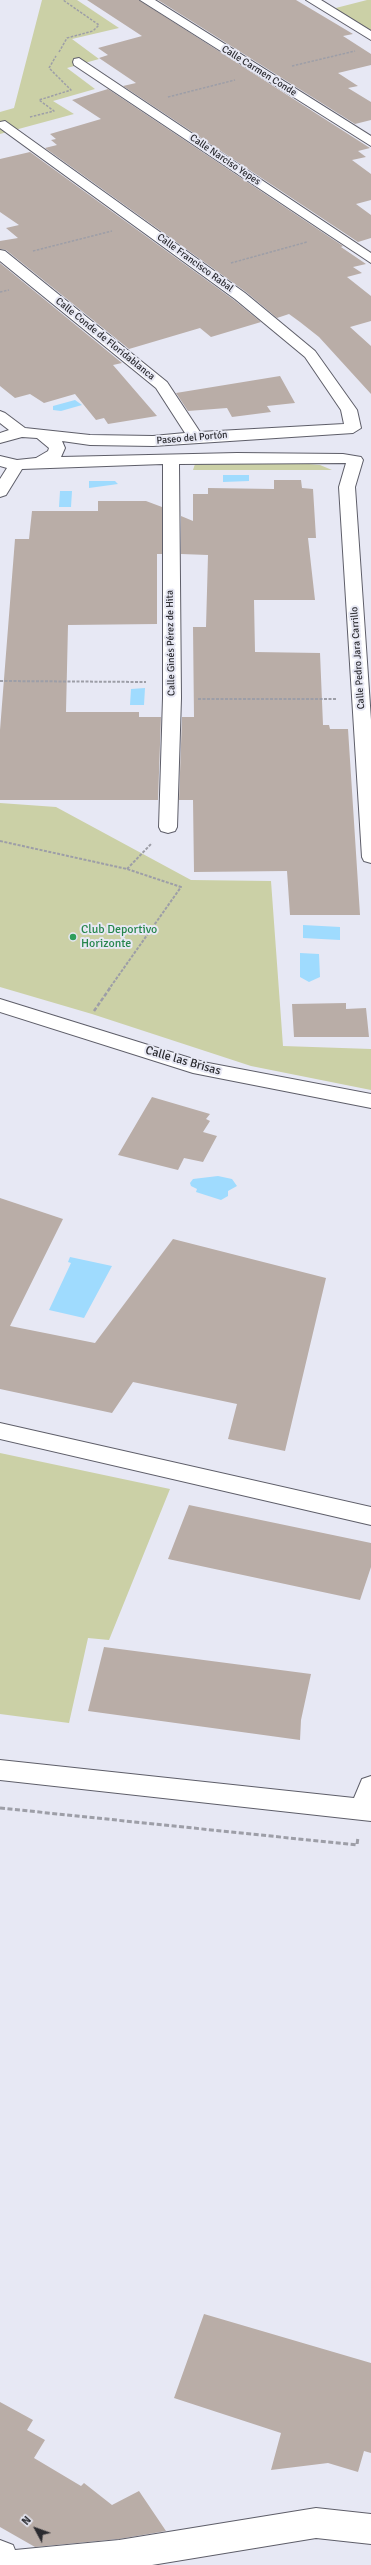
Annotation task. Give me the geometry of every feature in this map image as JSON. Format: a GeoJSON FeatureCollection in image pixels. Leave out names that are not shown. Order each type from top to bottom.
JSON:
{"type":"FeatureCollection","features":[{"type":"Feature","properties":{"kind":"street","name":"Calle Carmen Conde"},"geometry":{"type":"LineString","coordinates":[[146,0],[371,142]]}},
{"type":"Feature","properties":{"kind":"street"},"geometry":{"type":"LineString","coordinates":[[312,0],[371,36]]}},
{"type":"Feature","properties":{"kind":"street","name":"Calle Narciso Yepes"},"geometry":{"type":"LineString","coordinates":[[79,62],[371,259]]}},
{"type":"Feature","properties":{"kind":"street","name":"Calle Francisco Rabal"},"geometry":{"type":"LineString","coordinates":[[5,124],[240,296],[310,354],[349,410],[354,429]]}},
{"type":"Feature","properties":{"kind":"street","name":"Calle Conde de Floridablanca"},"geometry":{"type":"LineString","coordinates":[[3,256],[162,385],[194,438]]}},
{"type":"Feature","properties":{"kind":"street"},"geometry":{"type":"LineString","coordinates":[[0,416],[21,432]]}},
{"type":"Feature","properties":{"kind":"street"},"geometry":{"type":"LineString","coordinates":[[354,429],[330,435],[325,444],[330,453],[356,460]]}},
{"type":"Feature","properties":{"kind":"street","name":"Paseo del Portón"},"geometry":{"type":"LineString","coordinates":[[21,432],[90,440],[153,441],[354,429]]}},
{"type":"Feature","properties":{"kind":"street"},"geometry":{"type":"LineString","coordinates":[[1,437],[21,432]]}},
{"type":"Feature","properties":{"kind":"street"},"geometry":{"type":"LineString","coordinates":[[40,462],[55,454],[57,448],[55,443],[41,434]]}},
{"type":"Feature","properties":{"kind":"street","name":"Paseo del Portón"},"geometry":{"type":"LineString","coordinates":[[17,465],[40,462],[171,459],[356,460]]}},
{"type":"Feature","properties":{"kind":"street","name":"Calle Ginés Pérez de Hita"},"geometry":{"type":"LineString","coordinates":[[168,827],[171,691],[171,459]]}},
{"type":"Feature","properties":{"kind":"street"},"geometry":{"type":"LineString","coordinates":[[0,460],[17,465],[0,492]]}},
{"type":"Feature","properties":{"kind":"street","name":"Calle Pedro Jara Carrillo"},"geometry":{"type":"LineString","coordinates":[[356,460],[346,487],[371,857]]}},
{"type":"Feature","properties":{"kind":"street","name":"Calle las Brisas"},"geometry":{"type":"LineString","coordinates":[[4,1012],[200,1068],[371,1100]]}},
{"type":"Feature","properties":{"kind":"street"},"geometry":{"type":"LineString","coordinates":[[0,1431],[371,1516]]}},
{"type":"Feature","properties":{"kind":"street"},"geometry":{"type":"LineString","coordinates":[[0,1770],[368,1802]]}},
{"type":"Feature","properties":{"kind":"street"},"geometry":{"type":"LineString","coordinates":[[5,2560],[119,2555],[316,2523],[371,2529]]}},
{"type":"Feature","properties":{"kind":"path"},"geometry":{"type":"LineString","coordinates":[[3,256],[141,224]]}},
{"type":"Feature","properties":{"kind":"path"},"geometry":{"type":"LineString","coordinates":[[205,270],[334,234]]}},
{"type":"Feature","properties":{"kind":"path"},"geometry":{"type":"LineString","coordinates":[[0,681],[171,691],[361,699]]}},
{"type":"Feature","properties":{"kind":"path"},"geometry":{"type":"LineString","coordinates":[[127,869],[168,827]]}},
{"type":"Feature","properties":{"kind":"path"},"geometry":{"type":"LineString","coordinates":[[0,841],[127,869],[181,887],[92,1014],[100,1016]]}},
{"type":"Feature","properties":{"kind":"path"},"geometry":{"type":"LineString","coordinates":[[0,1808],[357,1844],[368,1802]]}},
{"type":"Feature","properties":{"kind":"green space"},"geometry":{"type":"Polygon","coordinates":[[[42,0],[77,0],[119,28],[72,39],[99,59],[67,68],[95,89],[53,101],[74,114],[0,134],[0,112],[14,108],[42,0]]]}},
{"type":"Feature","properties":{"kind":"green space"},"geometry":{"type":"Polygon","coordinates":[[[371,0],[371,37],[328,10],[371,0]]]}},
{"type":"Feature","properties":{"kind":"green space"},"geometry":{"type":"Polygon","coordinates":[[[276,461],[320,465],[332,470],[193,470],[195,464],[276,461]]]}},
{"type":"Feature","properties":{"kind":"green space"},"geometry":{"type":"Polygon","coordinates":[[[0,803],[56,807],[191,880],[271,881],[283,1046],[371,1049],[371,1090],[251,1066],[92,1014],[0,987],[0,803]]]}},
{"type":"Feature","properties":{"kind":"green space"},"geometry":{"type":"Polygon","coordinates":[[[0,1453],[170,1489],[109,1640],[88,1638],[69,1723],[0,1714],[0,1453]]]}},
{"type":"Feature","properties":{"kind":"water"},"geometry":{"type":"Polygon","coordinates":[[[75,400],[82,405],[61,411],[53,410],[53,406],[75,400]]]}},
{"type":"Feature","properties":{"kind":"water"},"geometry":{"type":"Polygon","coordinates":[[[223,475],[249,475],[249,481],[223,482],[223,475]]]}},
{"type":"Feature","properties":{"kind":"water"},"geometry":{"type":"Polygon","coordinates":[[[89,481],[115,481],[118,484],[89,488],[89,481]]]}},
{"type":"Feature","properties":{"kind":"water"},"geometry":{"type":"Polygon","coordinates":[[[60,491],[72,491],[71,507],[59,507],[60,491]]]}},
{"type":"Feature","properties":{"kind":"water"},"geometry":{"type":"Polygon","coordinates":[[[145,688],[144,705],[130,705],[131,689],[145,688]]]}},
{"type":"Feature","properties":{"kind":"water"},"geometry":{"type":"Polygon","coordinates":[[[303,925],[340,927],[340,940],[303,938],[303,925]]]}},
{"type":"Feature","properties":{"kind":"water"},"geometry":{"type":"Polygon","coordinates":[[[300,953],[319,954],[320,977],[309,982],[300,977],[300,953]]]}},
{"type":"Feature","properties":{"kind":"water"},"geometry":{"type":"Polygon","coordinates":[[[218,1176],[232,1179],[237,1186],[228,1191],[228,1196],[221,1200],[196,1192],[197,1189],[191,1186],[190,1183],[193,1179],[218,1176]]]}},
{"type":"Feature","properties":{"kind":"water"},"geometry":{"type":"Polygon","coordinates":[[[70,1257],[112,1266],[84,1318],[49,1310],[71,1263],[68,1262],[70,1257]]]}},
{"type":"Feature","properties":{"kind":"building"},"geometry":{"type":"Polygon","coordinates":[[[87,0],[139,0],[370,148],[358,151],[366,157],[352,160],[371,174],[371,200],[356,204],[371,215],[371,238],[358,242],[123,86],[136,83],[99,58],[108,55],[98,48],[142,36],[87,0]]]}},
{"type":"Feature","properties":{"kind":"building"},"geometry":{"type":"Polygon","coordinates":[[[158,0],[296,0],[353,34],[343,36],[371,54],[371,65],[338,73],[358,86],[348,88],[371,102],[371,120],[355,124],[158,0]]]}},
{"type":"Feature","properties":{"kind":"building"},"geometry":{"type":"Polygon","coordinates":[[[108,89],[343,246],[341,247],[366,264],[353,267],[362,273],[347,277],[371,296],[371,321],[350,327],[371,346],[371,394],[319,337],[300,322],[289,314],[277,318],[246,292],[45,148],[57,145],[51,140],[56,139],[50,134],[101,119],[72,100],[108,89]]]}},
{"type":"Feature","properties":{"kind":"building"},"geometry":{"type":"Polygon","coordinates":[[[30,152],[234,300],[261,322],[211,337],[200,328],[129,349],[6,250],[0,249],[0,241],[18,238],[6,228],[19,225],[0,212],[0,159],[30,152]]]}},
{"type":"Feature","properties":{"kind":"building"},"geometry":{"type":"Polygon","coordinates":[[[0,263],[122,363],[113,365],[157,416],[108,424],[104,418],[96,420],[75,394],[44,403],[30,394],[15,398],[0,386],[0,263]]]}},
{"type":"Feature","properties":{"kind":"building"},"geometry":{"type":"Polygon","coordinates":[[[280,376],[295,403],[267,406],[271,412],[232,417],[227,408],[188,411],[176,393],[280,376]]]}},
{"type":"Feature","properties":{"kind":"building"},"geometry":{"type":"Polygon","coordinates":[[[274,480],[301,480],[302,488],[313,489],[316,538],[308,538],[315,600],[254,600],[255,652],[320,653],[323,725],[329,725],[330,729],[348,729],[360,915],[290,915],[287,871],[194,872],[193,800],[179,800],[182,717],[194,717],[193,627],[206,627],[208,555],[181,554],[181,516],[193,521],[193,494],[208,494],[208,488],[274,489],[274,480]]]}},
{"type":"Feature","properties":{"kind":"building"},"geometry":{"type":"Polygon","coordinates":[[[98,501],[146,501],[162,507],[162,554],[157,554],[157,624],[68,625],[66,712],[139,712],[139,717],[161,717],[158,800],[0,800],[0,730],[15,539],[29,539],[32,511],[98,511],[98,501]]]}},
{"type":"Feature","properties":{"kind":"building"},"geometry":{"type":"Polygon","coordinates":[[[346,1003],[346,1009],[366,1008],[369,1037],[294,1037],[292,1004],[346,1003]]]}},
{"type":"Feature","properties":{"kind":"building"},"geometry":{"type":"Polygon","coordinates":[[[152,1097],[210,1114],[206,1119],[210,1121],[203,1132],[217,1136],[203,1162],[184,1158],[178,1170],[118,1155],[152,1097]]]}},
{"type":"Feature","properties":{"kind":"building"},"geometry":{"type":"Polygon","coordinates":[[[0,1198],[63,1219],[10,1326],[95,1343],[173,1239],[326,1278],[285,1451],[228,1439],[237,1404],[133,1382],[112,1413],[0,1389],[0,1198]]]}},
{"type":"Feature","properties":{"kind":"building"},"geometry":{"type":"Polygon","coordinates":[[[189,1505],[371,1543],[371,1567],[360,1600],[168,1559],[189,1505]]]}},
{"type":"Feature","properties":{"kind":"building"},"geometry":{"type":"Polygon","coordinates":[[[104,1647],[311,1674],[301,1720],[300,1740],[88,1711],[104,1647]]]}},
{"type":"Feature","properties":{"kind":"building"},"geometry":{"type":"Polygon","coordinates":[[[204,2314],[371,2363],[371,2453],[364,2451],[358,2472],[328,2463],[271,2470],[281,2433],[174,2398],[204,2314]]]}},
{"type":"Feature","properties":{"kind":"building"},"geometry":{"type":"Polygon","coordinates":[[[0,2402],[33,2420],[27,2430],[45,2440],[34,2458],[81,2486],[84,2483],[112,2505],[139,2491],[166,2531],[119,2539],[35,2547],[0,2527],[0,2402]]]}},
{"type":"Feature","properties":{"kind":"place","name":"Club Deportivo Horizonte"},"geometry":{"type":"Point","coordinates":[73,937]}}]}
